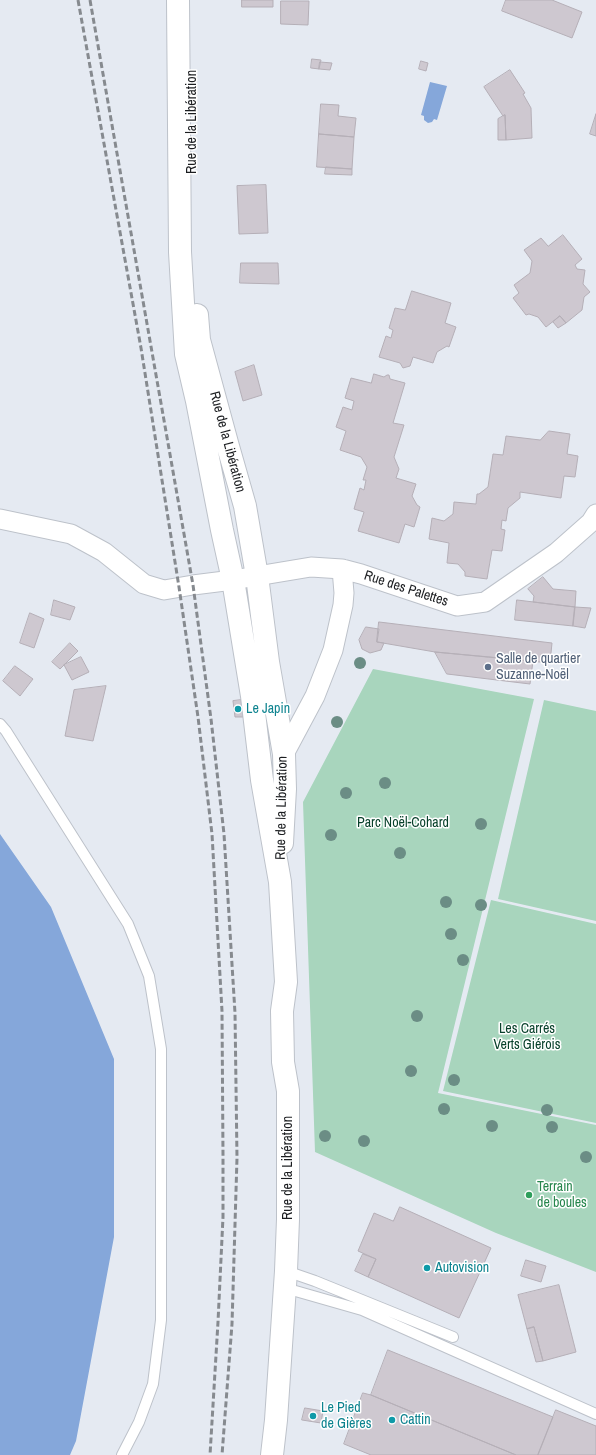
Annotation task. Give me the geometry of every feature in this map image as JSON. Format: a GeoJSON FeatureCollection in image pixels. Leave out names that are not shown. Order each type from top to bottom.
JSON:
{"type":"FeatureCollection","features":[{"type":"Feature","properties":{"kind":"main road","name":"Rue de la Libération"},"geometry":{"type":"LineString","coordinates":[[178,0],[180,252],[186,354],[233,580],[250,683],[262,780],[280,882]]}},
{"type":"Feature","properties":{"kind":"main road","name":"Rue de la Libération"},"geometry":{"type":"LineString","coordinates":[[192,0],[191,262],[199,340],[245,506],[257,576],[268,662],[284,754],[285,789],[280,882],[286,982],[282,1011],[283,1062],[288,1091],[288,1219],[276,1420],[272,1455]]}},
{"type":"Feature","properties":{"kind":"street","name":"Rue des Palettes"},"geometry":{"type":"LineString","coordinates":[[0,519],[71,534],[104,552],[144,584],[164,590],[311,567],[342,569],[361,574],[457,606],[485,602],[556,552],[591,522],[596,514]]}},
{"type":"Feature","properties":{"kind":"street"},"geometry":{"type":"LineString","coordinates":[[284,754],[315,696],[333,650],[343,605],[344,593],[342,569]]}},
{"type":"Feature","properties":{"kind":"lane"},"geometry":{"type":"LineString","coordinates":[[0,724],[6,731],[128,924],[148,976],[161,1049],[161,1320],[153,1384],[139,1422],[122,1455]]}},
{"type":"Feature","properties":{"kind":"lane"},"geometry":{"type":"LineString","coordinates":[[285,1280],[315,1281],[453,1337]]}},
{"type":"Feature","properties":{"kind":"lane"},"geometry":{"type":"LineString","coordinates":[[285,1280],[362,1310],[596,1414]]}},
{"type":"Feature","properties":{"kind":"green space","name":"Parc Noël-Cohard"},"geometry":{"type":"Polygon","coordinates":[[[373,669],[534,699],[438,1093],[596,1125],[596,1272],[496,1233],[315,1152],[303,802],[373,669]]]}},
{"type":"Feature","properties":{"kind":"green space"},"geometry":{"type":"Polygon","coordinates":[[[544,700],[596,711],[596,921],[498,899],[544,700]]]}},
{"type":"Feature","properties":{"kind":"green space","name":"Les Carrés Verts Giérois"},"geometry":{"type":"Polygon","coordinates":[[[491,900],[596,924],[596,1123],[443,1091],[491,900]]]}},
{"type":"Feature","properties":{"kind":"water"},"geometry":{"type":"Polygon","coordinates":[[[430,82],[447,86],[437,120],[434,119],[432,122],[428,123],[424,120],[424,116],[421,115],[430,82]]]}},
{"type":"Feature","properties":{"kind":"water"},"geometry":{"type":"Polygon","coordinates":[[[0,834],[51,907],[114,1059],[114,1237],[76,1441],[70,1455],[0,1455],[0,834]]]}},
{"type":"Feature","properties":{"kind":"building"},"geometry":{"type":"Polygon","coordinates":[[[242,0],[273,0],[273,7],[242,7],[242,0]]]}},
{"type":"Feature","properties":{"kind":"building"},"geometry":{"type":"Polygon","coordinates":[[[506,0],[552,0],[582,12],[572,38],[502,11],[506,0]]]}},
{"type":"Feature","properties":{"kind":"building"},"geometry":{"type":"Polygon","coordinates":[[[281,1],[309,1],[308,25],[281,24],[281,1]]]}},
{"type":"Feature","properties":{"kind":"building"},"geometry":{"type":"Polygon","coordinates":[[[312,59],[321,60],[319,69],[311,68],[312,59]]]}},
{"type":"Feature","properties":{"kind":"building"},"geometry":{"type":"Polygon","coordinates":[[[421,61],[428,63],[426,71],[419,69],[421,61]]]}},
{"type":"Feature","properties":{"kind":"building"},"geometry":{"type":"Polygon","coordinates":[[[320,62],[332,63],[330,70],[319,69],[320,62]]]}},
{"type":"Feature","properties":{"kind":"building"},"geometry":{"type":"Polygon","coordinates":[[[510,70],[525,93],[523,94],[531,108],[532,138],[506,140],[505,115],[503,116],[484,87],[510,70]]]}},
{"type":"Feature","properties":{"kind":"building"},"geometry":{"type":"Polygon","coordinates":[[[321,104],[339,105],[338,116],[356,118],[354,137],[319,134],[321,104]]]}},
{"type":"Feature","properties":{"kind":"building"},"geometry":{"type":"Polygon","coordinates":[[[596,114],[596,136],[590,134],[596,114]]]}},
{"type":"Feature","properties":{"kind":"building"},"geometry":{"type":"Polygon","coordinates":[[[505,115],[506,140],[498,140],[498,119],[505,115]]]}},
{"type":"Feature","properties":{"kind":"building"},"geometry":{"type":"Polygon","coordinates":[[[319,134],[354,137],[352,169],[317,167],[319,134]]]}},
{"type":"Feature","properties":{"kind":"building"},"geometry":{"type":"Polygon","coordinates":[[[326,167],[352,169],[352,175],[325,174],[326,167]]]}},
{"type":"Feature","properties":{"kind":"building"},"geometry":{"type":"Polygon","coordinates":[[[266,185],[268,233],[239,234],[237,186],[266,185]]]}},
{"type":"Feature","properties":{"kind":"building"},"geometry":{"type":"Polygon","coordinates":[[[563,235],[582,259],[575,265],[577,269],[585,270],[583,284],[590,292],[584,297],[582,310],[566,323],[560,316],[546,327],[538,317],[529,314],[526,315],[513,298],[519,293],[514,285],[530,273],[532,261],[524,250],[541,238],[548,246],[563,235]]]}},
{"type":"Feature","properties":{"kind":"building"},"geometry":{"type":"Polygon","coordinates":[[[241,263],[278,263],[279,284],[240,283],[241,263]]]}},
{"type":"Feature","properties":{"kind":"building"},"geometry":{"type":"Polygon","coordinates":[[[412,291],[451,303],[445,323],[456,327],[449,347],[447,346],[437,352],[433,363],[413,357],[410,366],[403,368],[400,363],[379,357],[386,336],[391,338],[393,330],[389,328],[395,308],[405,310],[412,291]]]}},
{"type":"Feature","properties":{"kind":"building"},"geometry":{"type":"Polygon","coordinates":[[[560,316],[566,323],[558,328],[553,322],[560,316]]]}},
{"type":"Feature","properties":{"kind":"building"},"geometry":{"type":"Polygon","coordinates":[[[254,365],[262,395],[243,401],[235,372],[254,365]]]}},
{"type":"Feature","properties":{"kind":"building"},"geometry":{"type":"Polygon","coordinates":[[[374,374],[384,377],[389,375],[390,379],[405,383],[393,423],[404,425],[394,457],[399,469],[396,478],[416,484],[412,496],[417,505],[420,507],[414,527],[405,524],[399,543],[358,531],[364,512],[354,509],[360,488],[364,490],[366,480],[363,480],[367,467],[361,457],[340,450],[346,431],[336,427],[343,407],[352,410],[354,401],[345,398],[351,378],[371,383],[374,374]]]}},
{"type":"Feature","properties":{"kind":"building"},"geometry":{"type":"Polygon","coordinates":[[[549,431],[570,434],[567,454],[578,456],[575,477],[564,476],[561,498],[520,492],[520,498],[508,508],[506,521],[502,520],[501,529],[505,530],[502,551],[492,550],[487,579],[465,576],[465,572],[458,564],[447,563],[449,543],[429,539],[432,518],[444,521],[453,514],[454,502],[476,504],[477,494],[488,487],[493,454],[503,455],[506,436],[540,440],[549,431]]]}},
{"type":"Feature","properties":{"kind":"building"},"geometry":{"type":"Polygon","coordinates":[[[543,577],[553,589],[576,591],[575,607],[533,602],[534,596],[528,589],[543,577]]]}},
{"type":"Feature","properties":{"kind":"building"},"geometry":{"type":"Polygon","coordinates":[[[54,600],[75,607],[70,620],[51,615],[54,600]]]}},
{"type":"Feature","properties":{"kind":"building"},"geometry":{"type":"Polygon","coordinates":[[[517,600],[575,607],[573,626],[515,620],[517,600]]]}},
{"type":"Feature","properties":{"kind":"building"},"geometry":{"type":"Polygon","coordinates":[[[575,607],[591,608],[585,628],[573,626],[575,607]]]}},
{"type":"Feature","properties":{"kind":"building"},"geometry":{"type":"Polygon","coordinates":[[[30,613],[44,619],[34,648],[20,643],[30,613]]]}},
{"type":"Feature","properties":{"kind":"building"},"geometry":{"type":"Polygon","coordinates":[[[379,622],[552,643],[550,663],[435,652],[377,642],[379,622]]]}},
{"type":"Feature","properties":{"kind":"building"},"geometry":{"type":"Polygon","coordinates":[[[366,627],[379,629],[377,642],[384,643],[381,650],[370,653],[362,649],[359,640],[366,627]]]}},
{"type":"Feature","properties":{"kind":"building"},"geometry":{"type":"Polygon","coordinates":[[[70,643],[78,651],[60,669],[52,662],[70,643]]]}},
{"type":"Feature","properties":{"kind":"building","name":"Salle de quartier Suzanne-Noël"},"geometry":{"type":"Polygon","coordinates":[[[435,652],[533,661],[530,684],[447,674],[435,652]]]}},
{"type":"Feature","properties":{"kind":"building"},"geometry":{"type":"Polygon","coordinates":[[[81,657],[89,672],[72,680],[64,665],[81,657]]]}},
{"type":"Feature","properties":{"kind":"building"},"geometry":{"type":"Polygon","coordinates":[[[15,666],[33,679],[20,696],[3,681],[15,666]]]}},
{"type":"Feature","properties":{"kind":"building"},"geometry":{"type":"Polygon","coordinates":[[[106,686],[93,741],[65,736],[74,690],[106,686]]]}},
{"type":"Feature","properties":{"kind":"building","name":"Le Japin"},"geometry":{"type":"Polygon","coordinates":[[[241,700],[243,717],[235,717],[233,701],[241,700]]]}},
{"type":"Feature","properties":{"kind":"building","name":"Autovision"},"geometry":{"type":"Polygon","coordinates":[[[400,1207],[491,1248],[459,1318],[368,1277],[376,1259],[358,1251],[374,1213],[393,1221],[400,1207]]]}},
{"type":"Feature","properties":{"kind":"building"},"geometry":{"type":"Polygon","coordinates":[[[363,1254],[376,1259],[368,1277],[355,1271],[363,1254]]]}},
{"type":"Feature","properties":{"kind":"building"},"geometry":{"type":"Polygon","coordinates":[[[526,1260],[546,1266],[541,1282],[521,1276],[526,1260]]]}},
{"type":"Feature","properties":{"kind":"building"},"geometry":{"type":"Polygon","coordinates":[[[559,1285],[576,1352],[543,1361],[534,1327],[527,1329],[518,1295],[559,1285]]]}},
{"type":"Feature","properties":{"kind":"building"},"geometry":{"type":"Polygon","coordinates":[[[534,1327],[543,1361],[536,1362],[527,1329],[534,1327]]]}},
{"type":"Feature","properties":{"kind":"building"},"geometry":{"type":"Polygon","coordinates":[[[388,1350],[553,1417],[538,1455],[516,1455],[371,1395],[388,1350]]]}},
{"type":"Feature","properties":{"kind":"building","name":"Cattin"},"geometry":{"type":"Polygon","coordinates":[[[363,1393],[516,1455],[371,1455],[344,1444],[363,1393]]]}},
{"type":"Feature","properties":{"kind":"building","name":"Le Pied de Gières"},"geometry":{"type":"Polygon","coordinates":[[[305,1408],[323,1411],[321,1423],[302,1420],[305,1408]]]}},
{"type":"Feature","properties":{"kind":"building"},"geometry":{"type":"Polygon","coordinates":[[[556,1410],[596,1426],[596,1455],[538,1455],[556,1410]]]}},
{"type":"Feature","properties":{"kind":"railway"},"geometry":{"type":"LineString","coordinates":[[78,0],[141,348],[198,717],[212,834],[222,1011],[223,1217],[210,1455]]}},
{"type":"Feature","properties":{"kind":"railway"},"geometry":{"type":"LineString","coordinates":[[90,0],[193,585],[211,719],[224,834],[235,1013],[237,1158],[232,1324],[222,1455]]}},
{"type":"Feature","properties":{"kind":"place","name":"Salle de quartier Suzanne-Noël"},"geometry":{"type":"Point","coordinates":[488,667]}},
{"type":"Feature","properties":{"kind":"place","name":"Le Japin"},"geometry":{"type":"Point","coordinates":[238,709]}},
{"type":"Feature","properties":{"kind":"place","name":"Terrain de boules"},"geometry":{"type":"Point","coordinates":[529,1195]}},
{"type":"Feature","properties":{"kind":"place","name":"Autovision"},"geometry":{"type":"Point","coordinates":[427,1268]}},
{"type":"Feature","properties":{"kind":"place","name":"Le Pied de Gières"},"geometry":{"type":"Point","coordinates":[313,1416]}},
{"type":"Feature","properties":{"kind":"place","name":"Cattin"},"geometry":{"type":"Point","coordinates":[392,1420]}}]}
